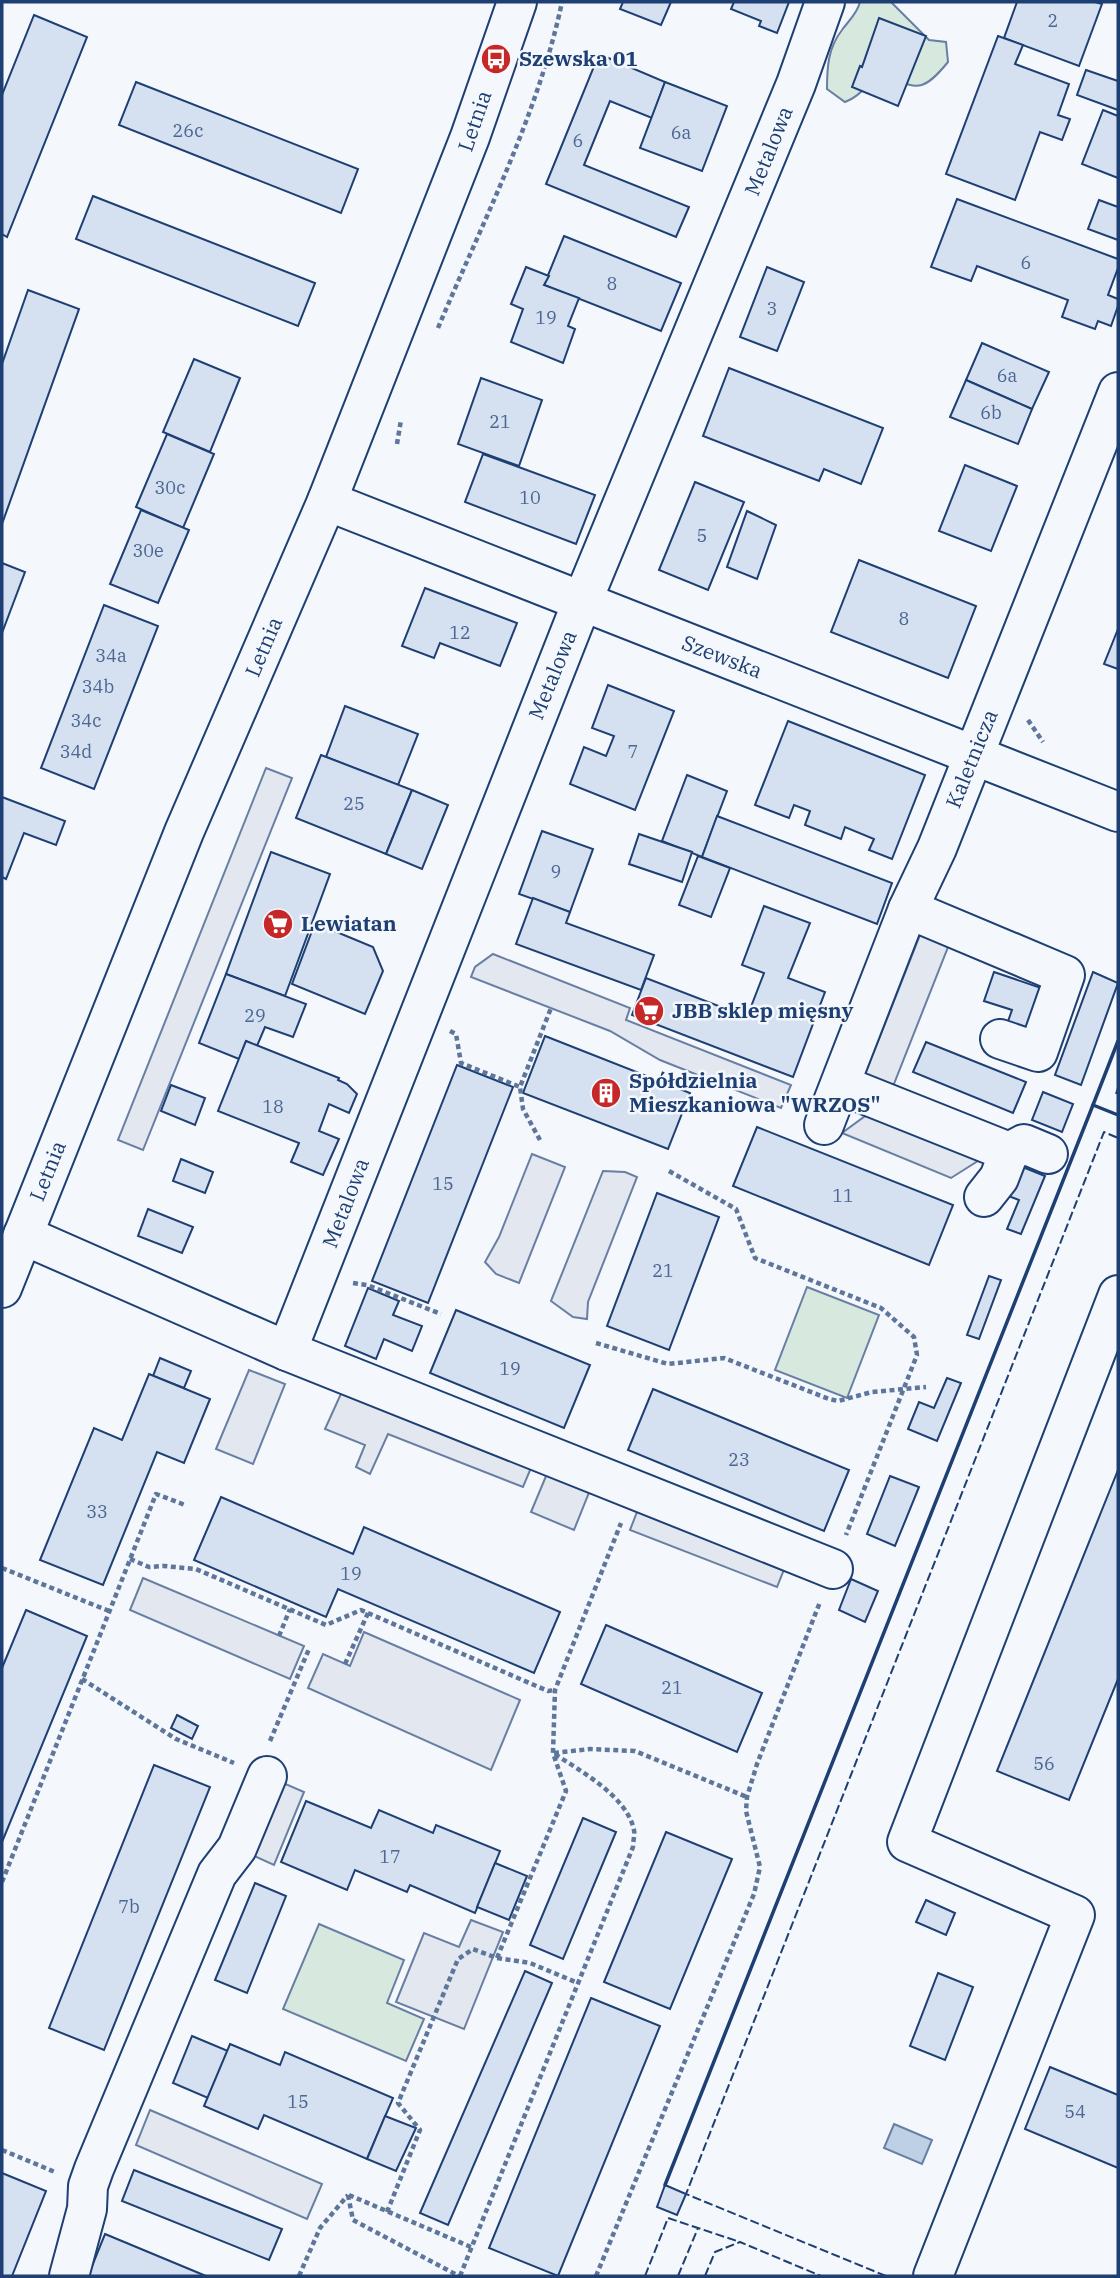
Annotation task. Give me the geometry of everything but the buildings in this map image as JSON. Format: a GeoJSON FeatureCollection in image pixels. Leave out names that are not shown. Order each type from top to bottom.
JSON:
{"type":"FeatureCollection","features":[{"type":"Feature","properties":{"kind":"street","name":"Letnia"},"geometry":{"type":"LineString","coordinates":[[2,1288],[184,832],[327,501],[470,137],[517,2]]}},
{"type":"Feature","properties":{"kind":"street","name":"Metalowa"},"geometry":{"type":"LineString","coordinates":[[287,1351],[582,602],[796,84],[825,2]]}},
{"type":"Feature","properties":{"kind":"street","name":"Kaletnicza"},"geometry":{"type":"LineString","coordinates":[[824,1125],[908,909],[937,848],[1118,392]]}},
{"type":"Feature","properties":{"kind":"street","name":"Szewska"},"geometry":{"type":"LineString","coordinates":[[327,501],[1118,812]]}},
{"type":"Feature","properties":{"kind":"street"},"geometry":{"type":"LineString","coordinates":[[908,909],[1065,975],[1038,1052],[1000,1040]]}},
{"type":"Feature","properties":{"kind":"street"},"geometry":{"type":"LineString","coordinates":[[841,1085],[1009,1152]]}},
{"type":"Feature","properties":{"kind":"street"},"geometry":{"type":"LineString","coordinates":[[985,1197],[999,1178],[1009,1152],[1024,1144],[1048,1154]]}},
{"type":"Feature","properties":{"kind":"street"},"geometry":{"type":"LineString","coordinates":[[23,1236],[287,1351],[833,1569]]}},
{"type":"Feature","properties":{"kind":"street"},"geometry":{"type":"LineString","coordinates":[[933,2276],[1075,1915],[906,1842],[1118,1295]]}},
{"type":"Feature","properties":{"kind":"street"},"geometry":{"type":"LineString","coordinates":[[69,2276],[87,2209],[88,2186],[217,1874],[237,1848],[267,1776]]}},
{"type":"Feature","properties":{"kind":"path"},"geometry":{"type":"LineString","coordinates":[[435,333],[523,129],[555,35],[562,2]]}},
{"type":"Feature","properties":{"kind":"path"},"geometry":{"type":"LineString","coordinates":[[397,444],[405,409]]}},
{"type":"Feature","properties":{"kind":"path"},"geometry":{"type":"LineString","coordinates":[[996,699],[1018,709],[1052,750]]}},
{"type":"Feature","properties":{"kind":"path"},"geometry":{"type":"LineString","coordinates":[[540,1140],[523,1109],[520,1087],[551,1008]]}},
{"type":"Feature","properties":{"kind":"path"},"geometry":{"type":"LineString","coordinates":[[418,1018],[456,1034],[461,1063],[520,1087]]}},
{"type":"Feature","properties":{"kind":"path"},"geometry":{"type":"LineString","coordinates":[[596,2276],[754,1894],[760,1867],[747,1811],[747,1797],[757,1764],[917,1355],[914,1337],[881,1308],[755,1258],[736,1209],[669,1171]]}},
{"type":"Feature","properties":{"kind":"path"},"geometry":{"type":"LineString","coordinates":[[319,1271],[347,1282],[367,1285],[441,1314]]}},
{"type":"Feature","properties":{"kind":"path"},"geometry":{"type":"LineString","coordinates":[[596,1343],[668,1364],[724,1358],[838,1401],[873,1392],[926,1387]]}},
{"type":"Feature","properties":{"kind":"path"},"geometry":{"type":"LineString","coordinates":[[497,1958],[566,1791],[553,1753],[555,1690],[634,1490]]}},
{"type":"Feature","properties":{"kind":"path"},"geometry":{"type":"LineString","coordinates":[[2,1882],[156,1494],[185,1505]]}},
{"type":"Feature","properties":{"kind":"path"},"geometry":{"type":"LineString","coordinates":[[130,1559],[149,1567],[195,1569],[326,1625],[361,1610],[368,1612],[548,1690],[555,1690]]}},
{"type":"Feature","properties":{"kind":"path"},"geometry":{"type":"LineString","coordinates":[[2,1568],[109,1611]]}},
{"type":"Feature","properties":{"kind":"path"},"geometry":{"type":"LineString","coordinates":[[279,1636],[290,1609]]}},
{"type":"Feature","properties":{"kind":"path"},"geometry":{"type":"LineString","coordinates":[[345,1664],[368,1612]]}},
{"type":"Feature","properties":{"kind":"path"},"geometry":{"type":"LineString","coordinates":[[82,1679],[176,1738],[267,1776],[266,1750],[309,1648]]}},
{"type":"Feature","properties":{"kind":"path"},"geometry":{"type":"LineString","coordinates":[[553,1753],[590,1749],[635,1751],[747,1797]]}},
{"type":"Feature","properties":{"kind":"path"},"geometry":{"type":"LineString","coordinates":[[348,2195],[353,2220],[459,2276],[634,1847],[634,1829],[624,1810],[602,1786],[553,1753]]}},
{"type":"Feature","properties":{"kind":"path"},"geometry":{"type":"LineString","coordinates":[[387,2212],[420,2130],[398,2103],[458,1959],[473,1949],[497,1958],[530,1963],[578,1983]]}},
{"type":"Feature","properties":{"kind":"path"},"geometry":{"type":"LineString","coordinates":[[2,2150],[88,2186]]}},
{"type":"Feature","properties":{"kind":"path"},"geometry":{"type":"LineString","coordinates":[[348,2195],[471,2247]]}},
{"type":"Feature","properties":{"kind":"path"},"geometry":{"type":"LineString","coordinates":[[299,2276],[320,2228],[348,2195]]}},
{"type":"Feature","properties":{"kind":"shaded area"},"geometry":{"type":"Polygon","coordinates":[[[860,2],[891,2],[929,40],[946,42],[948,62],[931,80],[918,86],[881,74],[845,102],[827,89],[828,65],[834,44],[860,2]]]}},
{"type":"Feature","properties":{"kind":"shaded area"},"geometry":{"type":"Polygon","coordinates":[[[266,768],[292,778],[143,1150],[118,1140],[266,768]]]}},
{"type":"Feature","properties":{"kind":"shaded area"},"geometry":{"type":"Polygon","coordinates":[[[922,930],[950,942],[890,1094],[862,1082],[922,930]]]}},
{"type":"Feature","properties":{"kind":"shaded area"},"geometry":{"type":"Polygon","coordinates":[[[493,954],[630,1008],[626,1020],[791,1085],[781,1108],[660,1060],[610,1031],[471,977],[475,967],[493,954]]]}},
{"type":"Feature","properties":{"kind":"shaded area"},"geometry":{"type":"Polygon","coordinates":[[[868,1114],[981,1159],[951,1178],[842,1133],[868,1114]]]}},
{"type":"Feature","properties":{"kind":"shaded area"},"geometry":{"type":"Polygon","coordinates":[[[532,1154],[565,1167],[519,1283],[496,1274],[485,1262],[499,1237],[532,1154]]]}},
{"type":"Feature","properties":{"kind":"shaded area"},"geometry":{"type":"Polygon","coordinates":[[[603,1171],[625,1172],[637,1177],[588,1302],[587,1319],[573,1317],[551,1301],[603,1171]]]}},
{"type":"Feature","properties":{"kind":"shaded area"},"geometry":{"type":"Polygon","coordinates":[[[807,1287],[879,1315],[847,1398],[775,1370],[807,1287]]]}},
{"type":"Feature","properties":{"kind":"shaded area"},"geometry":{"type":"Polygon","coordinates":[[[249,1370],[285,1384],[253,1464],[216,1449],[249,1370]]]}},
{"type":"Feature","properties":{"kind":"shaded area"},"geometry":{"type":"Polygon","coordinates":[[[349,1376],[596,1475],[574,1530],[531,1512],[549,1469],[533,1463],[523,1487],[388,1434],[370,1474],[356,1467],[365,1445],[325,1429],[349,1376]]]}},
{"type":"Feature","properties":{"kind":"shaded area"},"geometry":{"type":"Polygon","coordinates":[[[644,1494],[791,1552],[777,1587],[630,1530],[644,1494]]]}},
{"type":"Feature","properties":{"kind":"shaded area"},"geometry":{"type":"Polygon","coordinates":[[[143,1578],[304,1646],[290,1679],[130,1610],[143,1578]]]}},
{"type":"Feature","properties":{"kind":"shaded area"},"geometry":{"type":"Polygon","coordinates":[[[364,1632],[520,1700],[491,1770],[308,1688],[323,1654],[350,1666],[364,1632]]]}},
{"type":"Feature","properties":{"kind":"shaded area"},"geometry":{"type":"Polygon","coordinates":[[[267,1776],[304,1792],[274,1865],[237,1848],[267,1776]]]}},
{"type":"Feature","properties":{"kind":"shaded area"},"geometry":{"type":"Polygon","coordinates":[[[471,1920],[503,1932],[464,2029],[396,2002],[424,1933],[459,1947],[471,1920]]]}},
{"type":"Feature","properties":{"kind":"shaded area"},"geometry":{"type":"Polygon","coordinates":[[[319,1924],[404,1960],[387,2003],[424,2019],[406,2061],[283,2009],[319,1924]]]}},
{"type":"Feature","properties":{"kind":"shaded area"},"geometry":{"type":"Polygon","coordinates":[[[150,2110],[322,2184],[307,2219],[136,2145],[150,2110]]]}},
{"type":"Feature","properties":{"kind":"water"},"geometry":{"type":"Polygon","coordinates":[[[894,2124],[932,2140],[922,2164],[884,2148],[894,2124]]]}},
{"type":"Feature","properties":{"kind":"fence"},"geometry":{"type":"LineString","coordinates":[[1116,1094],[1118,1088]]}},
{"type":"Feature","properties":{"kind":"fence"},"geometry":{"type":"LineString","coordinates":[[886,2276],[686,2194],[1104,1132],[1118,1138]]}},
{"type":"Feature","properties":{"kind":"fence"},"geometry":{"type":"LineString","coordinates":[[645,2276],[668,2218],[740,2242]]}},
{"type":"Feature","properties":{"kind":"fence"},"geometry":{"type":"LineString","coordinates":[[678,2276],[698,2228]]}},
{"type":"Feature","properties":{"kind":"fence"},"geometry":{"type":"LineString","coordinates":[[705,2276],[715,2252],[740,2242],[821,2276]]}},
{"type":"Feature","properties":{"kind":"wall"},"geometry":{"type":"LineString","coordinates":[[1093,1105],[1118,1041]]}},
{"type":"Feature","properties":{"kind":"wall"},"geometry":{"type":"LineString","coordinates":[[665,2185],[1093,1105],[1118,1115]]}},
{"type":"Feature","properties":{"kind":"place","name":"Szewska 01"},"geometry":{"type":"Point","coordinates":[496,59]}},
{"type":"Feature","properties":{"kind":"place","name":"Lewiatan"},"geometry":{"type":"Point","coordinates":[278,924]}},
{"type":"Feature","properties":{"kind":"place","name":"JBB sklep mięsny"},"geometry":{"type":"Point","coordinates":[649,1011]}},
{"type":"Feature","properties":{"kind":"place","name":"Spółdzielnia Mieszkaniowa \"WRZOS\""},"geometry":{"type":"Point","coordinates":[606,1093]}}]}
